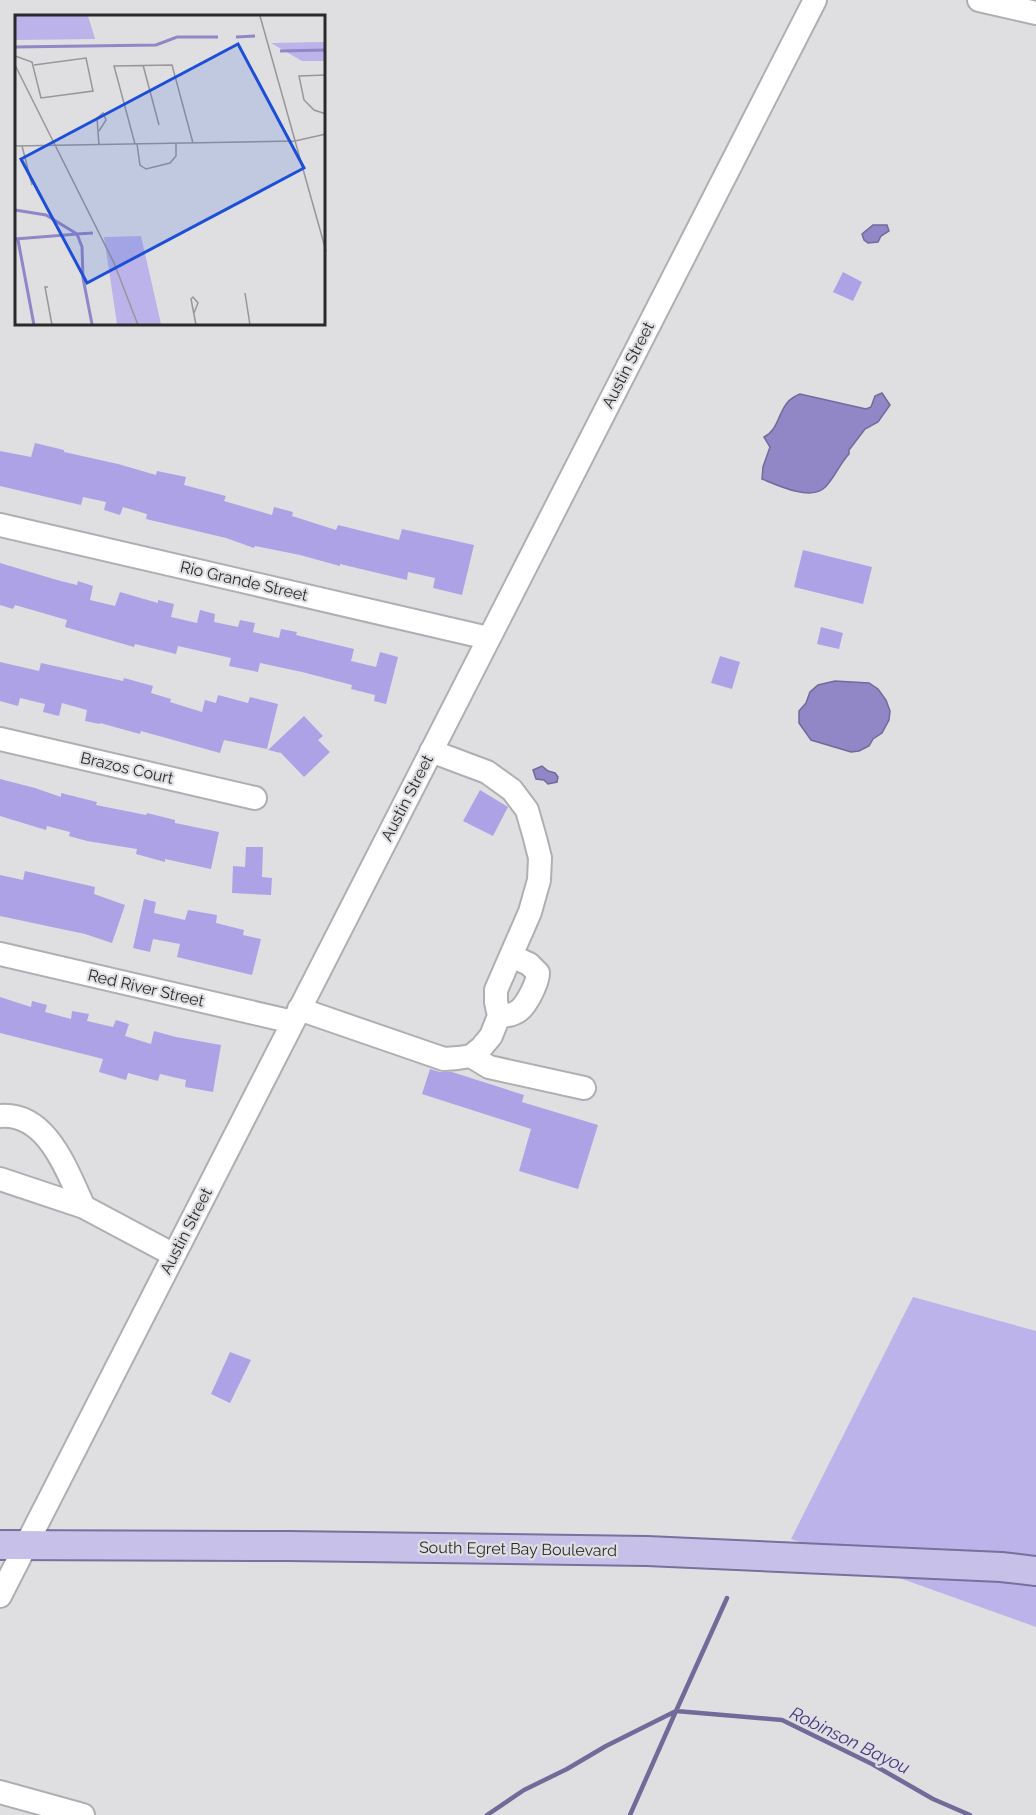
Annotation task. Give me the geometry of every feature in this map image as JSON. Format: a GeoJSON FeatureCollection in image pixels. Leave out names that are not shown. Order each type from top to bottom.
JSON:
{"type":"FeatureCollection","features":[{"type":"Feature","properties":{"kind":"main road","name":"South Egret Bay Boulevard"},"geometry":{"type":"LineString","coordinates":[[13,1546],[288,1546],[647,1551],[1036,1570]]}},
{"type":"Feature","properties":{"kind":"street","name":"Austin Street"},"geometry":{"type":"LineString","coordinates":[[0,1596],[13,1546],[174,1255],[815,0]]}},
{"type":"Feature","properties":{"kind":"street"},"geometry":{"type":"LineString","coordinates":[[979,0],[1036,13]]}},
{"type":"Feature","properties":{"kind":"street","name":"Rio Grande Street"},"geometry":{"type":"LineString","coordinates":[[0,525],[488,638]]}},
{"type":"Feature","properties":{"kind":"street","name":"Brazos Court"},"geometry":{"type":"LineString","coordinates":[[0,739],[255,798]]}},
{"type":"Feature","properties":{"kind":"street"},"geometry":{"type":"LineString","coordinates":[[431,751],[487,772],[512,790],[527,810],[540,858],[540,880],[530,912],[496,990],[499,1016],[491,1035],[471,1056],[489,1067],[584,1088]]}},
{"type":"Feature","properties":{"kind":"street","name":"Red River Street"},"geometry":{"type":"LineString","coordinates":[[0,954],[296,1015],[444,1059],[471,1056]]}},
{"type":"Feature","properties":{"kind":"street"},"geometry":{"type":"LineString","coordinates":[[499,1016],[510,1016],[525,1006],[538,978],[538,973],[529,964],[511,957]]}},
{"type":"Feature","properties":{"kind":"street"},"geometry":{"type":"LineString","coordinates":[[0,1116],[15,1117],[46,1136],[62,1161],[84,1207]]}},
{"type":"Feature","properties":{"kind":"street"},"geometry":{"type":"LineString","coordinates":[[0,1179],[84,1207],[174,1255]]}},
{"type":"Feature","properties":{"kind":"street"},"geometry":{"type":"LineString","coordinates":[[0,1792],[82,1815]]}},
{"type":"Feature","properties":{"kind":"shaded area"},"geometry":{"type":"Polygon","coordinates":[[[873,225],[887,225],[889,231],[881,236],[878,242],[868,243],[862,234],[873,225]]]}},
{"type":"Feature","properties":{"kind":"shaded area"},"geometry":{"type":"Polygon","coordinates":[[[882,393],[890,405],[878,422],[865,429],[823,489],[817,492],[801,492],[762,479],[763,467],[770,447],[764,437],[775,426],[784,407],[791,399],[800,394],[866,409],[871,407],[875,396],[882,393]]]}},
{"type":"Feature","properties":{"kind":"shaded area"},"geometry":{"type":"Polygon","coordinates":[[[835,681],[869,683],[878,689],[890,711],[889,720],[882,733],[873,739],[869,746],[859,751],[851,752],[811,740],[799,723],[799,711],[806,703],[810,692],[818,685],[835,681]]]}},
{"type":"Feature","properties":{"kind":"shaded area"},"geometry":{"type":"Polygon","coordinates":[[[542,766],[555,773],[558,777],[557,782],[548,784],[544,780],[536,779],[533,770],[542,766]]]}},
{"type":"Feature","properties":{"kind":"shaded area"},"geometry":{"type":"Polygon","coordinates":[[[913,1297],[1036,1331],[1036,1627],[791,1539],[913,1297]]]}},
{"type":"Feature","properties":{"kind":"building"},"geometry":{"type":"Polygon","coordinates":[[[843,272],[862,282],[853,301],[833,292],[843,272]]]}},
{"type":"Feature","properties":{"kind":"building"},"geometry":{"type":"Polygon","coordinates":[[[35,443],[156,475],[157,471],[186,477],[184,485],[226,496],[224,501],[272,515],[274,507],[293,512],[292,516],[336,530],[338,525],[399,540],[402,529],[474,545],[462,595],[433,588],[435,578],[408,572],[407,580],[300,555],[255,546],[254,548],[226,538],[146,519],[147,514],[123,507],[120,515],[104,510],[106,502],[83,497],[81,505],[0,486],[0,451],[31,457],[35,443]]]}},
{"type":"Feature","properties":{"kind":"building"},"geometry":{"type":"Polygon","coordinates":[[[803,550],[872,567],[863,604],[794,587],[803,550]]]}},
{"type":"Feature","properties":{"kind":"building"},"geometry":{"type":"Polygon","coordinates":[[[0,563],[77,585],[78,581],[93,586],[90,600],[115,606],[120,592],[158,603],[158,600],[174,604],[171,617],[197,623],[200,610],[215,614],[214,622],[238,627],[240,620],[255,623],[253,632],[279,638],[281,629],[297,632],[296,635],[354,649],[351,661],[376,667],[380,652],[398,657],[386,704],[374,701],[375,695],[351,689],[352,685],[302,672],[260,663],[258,672],[229,666],[231,658],[178,646],[176,654],[135,644],[134,647],[65,627],[67,620],[15,605],[13,609],[0,605],[0,563]]]}},
{"type":"Feature","properties":{"kind":"building"},"geometry":{"type":"Polygon","coordinates":[[[821,627],[843,633],[839,649],[817,644],[821,627]]]}},
{"type":"Feature","properties":{"kind":"building"},"geometry":{"type":"Polygon","coordinates":[[[720,656],[740,662],[732,689],[711,683],[720,656]]]}},
{"type":"Feature","properties":{"kind":"building"},"geometry":{"type":"Polygon","coordinates":[[[0,662],[39,671],[41,663],[123,681],[124,678],[153,686],[151,693],[171,699],[170,702],[202,712],[205,700],[216,703],[218,695],[248,703],[250,697],[278,704],[267,749],[224,740],[220,753],[141,731],[140,734],[85,721],[87,710],[62,703],[59,716],[43,712],[45,704],[20,698],[18,706],[0,701],[0,662]]]}},
{"type":"Feature","properties":{"kind":"building"},"geometry":{"type":"Polygon","coordinates":[[[304,716],[323,736],[318,740],[330,752],[304,777],[281,753],[268,750],[304,716]]]}},
{"type":"Feature","properties":{"kind":"building"},"geometry":{"type":"Polygon","coordinates":[[[0,779],[61,797],[61,793],[97,802],[96,805],[146,815],[147,813],[175,820],[175,823],[219,832],[211,869],[165,859],[165,862],[136,854],[137,849],[87,841],[69,836],[70,832],[47,826],[46,830],[0,816],[0,779]]]}},
{"type":"Feature","properties":{"kind":"building"},"geometry":{"type":"Polygon","coordinates":[[[480,790],[508,807],[493,836],[463,821],[480,790]]]}},
{"type":"Feature","properties":{"kind":"building"},"geometry":{"type":"Polygon","coordinates":[[[246,847],[263,847],[262,877],[272,878],[271,895],[232,893],[233,866],[245,867],[246,847]]]}},
{"type":"Feature","properties":{"kind":"building"},"geometry":{"type":"Polygon","coordinates":[[[25,871],[95,887],[94,894],[125,905],[112,943],[85,934],[0,916],[0,875],[23,880],[25,871]]]}},
{"type":"Feature","properties":{"kind":"building"},"geometry":{"type":"Polygon","coordinates":[[[144,899],[156,902],[154,913],[185,920],[188,910],[217,915],[216,923],[244,930],[243,935],[261,939],[252,975],[177,957],[180,944],[153,939],[150,952],[133,948],[144,899]]]}},
{"type":"Feature","properties":{"kind":"building"},"geometry":{"type":"Polygon","coordinates":[[[0,997],[31,1007],[32,1001],[47,1005],[45,1012],[71,1019],[72,1011],[89,1014],[87,1021],[113,1027],[116,1020],[129,1024],[125,1036],[151,1044],[154,1031],[221,1045],[213,1092],[185,1087],[186,1080],[160,1074],[158,1081],[128,1073],[126,1080],[99,1072],[103,1059],[0,1033],[0,997]]]}},
{"type":"Feature","properties":{"kind":"building"},"geometry":{"type":"Polygon","coordinates":[[[430,1069],[452,1072],[524,1095],[522,1102],[598,1125],[578,1189],[519,1171],[531,1129],[422,1094],[430,1069]]]}},
{"type":"Feature","properties":{"kind":"building"},"geometry":{"type":"Polygon","coordinates":[[[230,1352],[251,1360],[230,1403],[211,1394],[230,1352]]]}},
{"type":"Feature","properties":{"kind":"waterway","name":"Robinson Bayou"},"geometry":{"type":"LineString","coordinates":[[487,1815],[524,1790],[676,1711],[727,1598]]}},
{"type":"Feature","properties":{"kind":"waterway","name":"Robinson Bayou"},"geometry":{"type":"LineString","coordinates":[[630,1815],[676,1711],[782,1720],[872,1764],[933,1799],[970,1815]]}}]}
